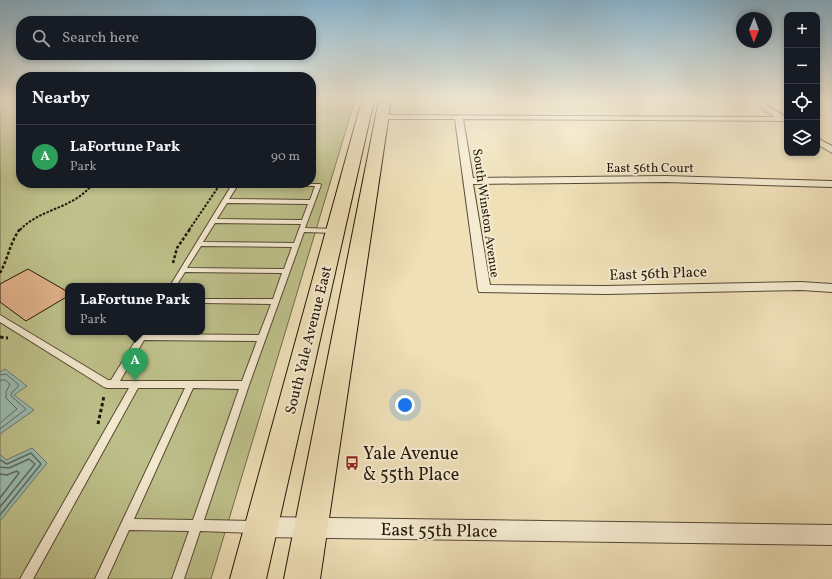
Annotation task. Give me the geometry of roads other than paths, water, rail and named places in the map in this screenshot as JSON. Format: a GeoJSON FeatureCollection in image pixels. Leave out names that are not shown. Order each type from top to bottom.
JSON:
{"type":"FeatureCollection","features":[{"type":"Feature","properties":{"kind":"main road","name":"South Yale Avenue East"},"geometry":{"type":"LineString","coordinates":[[248,579],[336,231],[371,127]]}},
{"type":"Feature","properties":{"kind":"main road","name":"South Yale Avenue East"},"geometry":{"type":"LineString","coordinates":[[302,579],[375,127]]}},
{"type":"Feature","properties":{"kind":"street","name":"South Winston Avenue"},"geometry":{"type":"LineString","coordinates":[[460,127],[484,289]]}},
{"type":"Feature","properties":{"kind":"street"},"geometry":{"type":"LineString","coordinates":[[820,142],[831,148]]}},
{"type":"Feature","properties":{"kind":"street","name":"East 56th Court"},"geometry":{"type":"LineString","coordinates":[[468,181],[666,179],[832,184]]}},
{"type":"Feature","properties":{"kind":"street","name":"East 56th Place"},"geometry":{"type":"LineString","coordinates":[[484,289],[606,290],[801,286],[832,288]]}},
{"type":"Feature","properties":{"kind":"street","name":"East 55th Place"},"geometry":{"type":"LineString","coordinates":[[261,527],[832,535]]}},
{"type":"Feature","properties":{"kind":"lane"},"geometry":{"type":"LineString","coordinates":[[178,579],[245,385],[318,184],[316,184]]}},
{"type":"Feature","properties":{"kind":"lane"},"geometry":{"type":"LineString","coordinates":[[175,283],[233,188]]}},
{"type":"Feature","properties":{"kind":"lane"},"geometry":{"type":"LineString","coordinates":[[225,201],[311,202]]}},
{"type":"Feature","properties":{"kind":"lane"},"geometry":{"type":"LineString","coordinates":[[213,221],[304,222]]}},
{"type":"Feature","properties":{"kind":"lane"},"geometry":{"type":"LineString","coordinates":[[301,230],[336,231]]}},
{"type":"Feature","properties":{"kind":"lane"},"geometry":{"type":"LineString","coordinates":[[198,244],[296,246]]}},
{"type":"Feature","properties":{"kind":"lane"},"geometry":{"type":"LineString","coordinates":[[182,270],[286,271]]}},
{"type":"Feature","properties":{"kind":"lane"},"geometry":{"type":"LineString","coordinates":[[205,301],[275,302]]}},
{"type":"Feature","properties":{"kind":"lane"},"geometry":{"type":"LineString","coordinates":[[0,318],[110,384],[245,385]]}},
{"type":"Feature","properties":{"kind":"lane"},"geometry":{"type":"LineString","coordinates":[[110,384],[143,335]]}},
{"type":"Feature","properties":{"kind":"lane"},"geometry":{"type":"LineString","coordinates":[[174,335],[262,338]]}},
{"type":"Feature","properties":{"kind":"lane"},"geometry":{"type":"LineString","coordinates":[[26,579],[136,384]]}},
{"type":"Feature","properties":{"kind":"lane"},"geometry":{"type":"LineString","coordinates":[[101,579],[191,384]]}},
{"type":"Feature","properties":{"kind":"lane","name":"East 55th Place"},"geometry":{"type":"LineString","coordinates":[[127,524],[196,527],[261,527]]}},
{"type":"Feature","properties":{"kind":"water"},"geometry":{"type":"Polygon","coordinates":[[[5,369],[27,386],[14,395],[34,410],[0,434],[0,372],[5,369]]]}},
{"type":"Feature","properties":{"kind":"water"},"geometry":{"type":"Polygon","coordinates":[[[32,448],[47,463],[0,521],[0,454],[6,460],[32,448]]]}},
{"type":"Feature","properties":{"kind":"place","name":"LaFortune Park"},"geometry":{"type":"Point","coordinates":[135,381]}},
{"type":"Feature","properties":{"kind":"place","name":"Yale Avenue & 55th Place"},"geometry":{"type":"Point","coordinates":[352,463]}}]}
